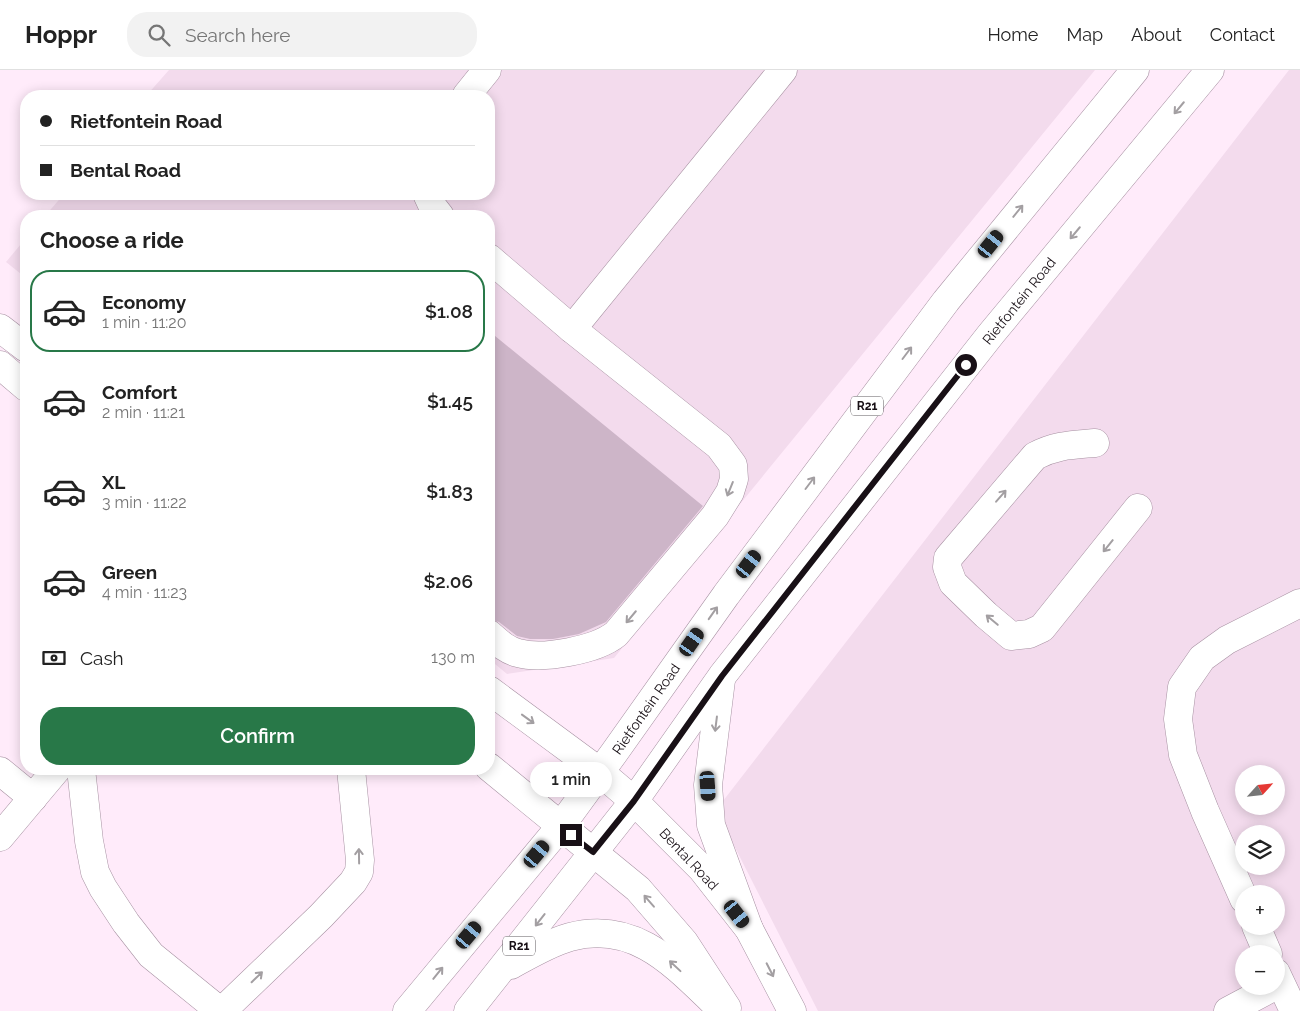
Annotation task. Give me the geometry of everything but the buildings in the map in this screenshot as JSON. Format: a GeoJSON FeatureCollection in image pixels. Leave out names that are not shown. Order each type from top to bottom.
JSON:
{"type":"FeatureCollection","features":[{"type":"Feature","properties":{"kind":"main road"},"geometry":{"type":"LineString","coordinates":[[471,90],[487,70]]}},
{"type":"Feature","properties":{"kind":"main road"},"geometry":{"type":"LineString","coordinates":[[572,329],[783,70]]}},
{"type":"Feature","properties":{"kind":"main road","name":"Rietfontein Road"},"geometry":{"type":"LineString","coordinates":[[407,1011],[560,826],[726,595],[946,301],[1135,70]]}},
{"type":"Feature","properties":{"kind":"main road","name":"Rietfontein Road"},"geometry":{"type":"LineString","coordinates":[[468,1011],[634,801],[722,676],[991,334],[1210,70]]}},
{"type":"Feature","properties":{"kind":"main road"},"geometry":{"type":"LineString","coordinates":[[495,263],[572,329],[719,446],[734,466],[734,479],[730,492],[715,516],[616,634],[601,644],[580,650],[538,655],[517,653],[505,648],[495,639]]}},
{"type":"Feature","properties":{"kind":"main road"},"geometry":{"type":"LineString","coordinates":[[0,365],[20,382]]}},
{"type":"Feature","properties":{"kind":"main road"},"geometry":{"type":"LineString","coordinates":[[1096,443],[1060,445],[1035,456],[948,558],[946,568],[953,583],[1011,636],[1029,634],[1042,628],[1138,508]]}},
{"type":"Feature","properties":{"kind":"main road"},"geometry":{"type":"LineString","coordinates":[[1238,885],[1183,755],[1178,719],[1182,686],[1202,658],[1227,640],[1300,603]]}},
{"type":"Feature","properties":{"kind":"main road"},"geometry":{"type":"LineString","coordinates":[[722,676],[708,786],[711,825],[749,929]]}},
{"type":"Feature","properties":{"kind":"main road","name":"Bental Road"},"geometry":{"type":"LineString","coordinates":[[495,694],[600,772],[634,801],[702,869],[749,929],[792,1011]]}},
{"type":"Feature","properties":{"kind":"main road"},"geometry":{"type":"LineString","coordinates":[[0,771],[33,798]]}},
{"type":"Feature","properties":{"kind":"main road"},"geometry":{"type":"LineString","coordinates":[[495,772],[638,889],[684,942],[729,1011]]}},
{"type":"Feature","properties":{"kind":"main road"},"geometry":{"type":"LineString","coordinates":[[0,837],[52,775]]}},
{"type":"Feature","properties":{"kind":"main road"},"geometry":{"type":"LineString","coordinates":[[83,775],[89,842],[95,872],[104,888],[126,923],[151,956],[221,1011],[314,923],[353,882],[359,872],[360,860],[352,775]]}},
{"type":"Feature","properties":{"kind":"main road"},"geometry":{"type":"LineString","coordinates":[[502,969],[546,946],[569,937],[609,933],[635,939],[666,958],[723,1011]]}},
{"type":"Feature","properties":{"kind":"main road"},"geometry":{"type":"LineString","coordinates":[[1228,1011],[1255,995]]}},
{"type":"Feature","properties":{"kind":"main road"},"geometry":{"type":"LineString","coordinates":[[1285,995],[1294,1011]]}},
{"type":"Feature","properties":{"kind":"shaded area"},"geometry":{"type":"Polygon","coordinates":[[[169,70],[1095,70],[614,658],[507,674],[495,664],[495,210],[50,210],[59,200],[495,200],[495,90],[151,90],[169,70]]]}},
{"type":"Feature","properties":{"kind":"shaded area"},"geometry":{"type":"Polygon","coordinates":[[[1289,70],[1300,70],[1300,1011],[818,1011],[716,810],[1289,70]]]}},
{"type":"Feature","properties":{"kind":"shaded area"},"geometry":{"type":"Polygon","coordinates":[[[20,245],[20,273],[6,262],[20,245]]]}},
{"type":"Feature","properties":{"kind":"route"},"geometry":{"type":"LineString","coordinates":[[571,835],[593,852],[634,801],[722,676],[966,365]]}}]}
